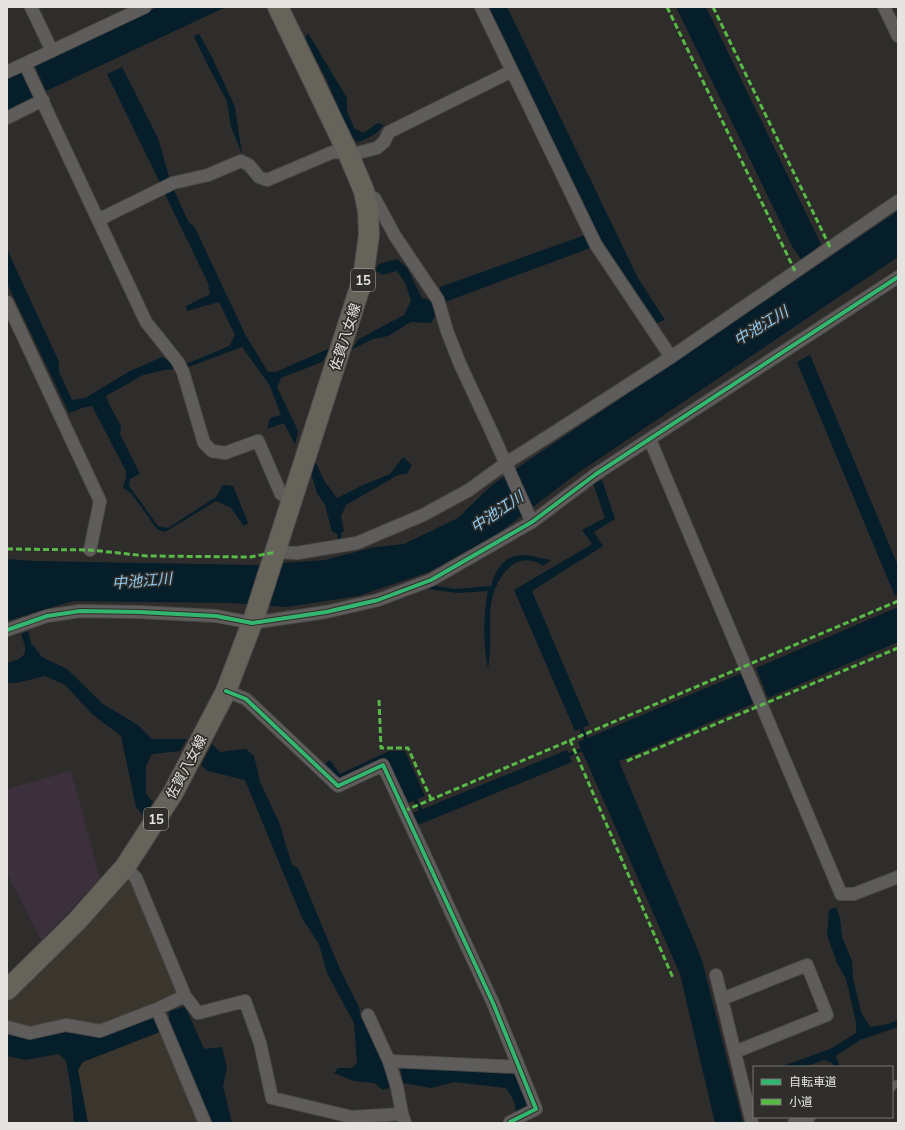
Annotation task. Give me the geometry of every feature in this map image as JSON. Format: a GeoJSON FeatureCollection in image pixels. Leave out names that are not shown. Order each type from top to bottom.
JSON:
{"type":"FeatureCollection","features":[{"type":"Feature","properties":{"kind":"main road","name":"佐賀八女線"},"geometry":{"type":"LineString","coordinates":[[275,555],[363,278],[369,235],[368,211],[364,190],[348,153],[278,7]]}},
{"type":"Feature","properties":{"kind":"main road","name":"15"},"geometry":{"type":"LineString","coordinates":[[254,619],[275,555]]}},
{"type":"Feature","properties":{"kind":"main road","name":"佐賀八女線"},"geometry":{"type":"LineString","coordinates":[[7,990],[77,921],[125,867],[173,793],[226,691],[254,619]]}},
{"type":"Feature","properties":{"kind":"street"},"geometry":{"type":"LineString","coordinates":[[31,7],[52,51]]}},
{"type":"Feature","properties":{"kind":"street"},"geometry":{"type":"LineString","coordinates":[[7,72],[145,7]]}},
{"type":"Feature","properties":{"kind":"street"},"geometry":{"type":"LineString","coordinates":[[481,7],[596,245],[671,357]]}},
{"type":"Feature","properties":{"kind":"street"},"geometry":{"type":"LineString","coordinates":[[884,7],[898,36]]}},
{"type":"Feature","properties":{"kind":"street"},"geometry":{"type":"LineString","coordinates":[[26,64],[146,322],[180,367],[204,443],[212,451],[225,453],[258,441],[280,494],[293,498]]}},
{"type":"Feature","properties":{"kind":"street"},"geometry":{"type":"LineString","coordinates":[[98,220],[173,183],[208,176],[241,162],[249,165],[259,177],[267,180],[333,152],[357,153],[377,148],[384,142],[389,132],[512,70]]}},
{"type":"Feature","properties":{"kind":"street"},"geometry":{"type":"LineString","coordinates":[[7,118],[43,100]]}},
{"type":"Feature","properties":{"kind":"street"},"geometry":{"type":"LineString","coordinates":[[364,190],[375,199],[395,236],[439,303],[447,331],[460,364],[531,521]]}},
{"type":"Feature","properties":{"kind":"street"},"geometry":{"type":"LineString","coordinates":[[275,555],[297,553],[357,543],[423,515],[469,490],[506,463],[671,357],[898,201]]}},
{"type":"Feature","properties":{"kind":"street"},"geometry":{"type":"LineString","coordinates":[[7,630],[47,616],[80,611],[139,612],[254,619],[326,612],[378,600],[431,580],[531,521],[596,474],[898,277]]}},
{"type":"Feature","properties":{"kind":"street"},"geometry":{"type":"LineString","coordinates":[[7,302],[100,501],[90,550]]}},
{"type":"Feature","properties":{"kind":"street"},"geometry":{"type":"LineString","coordinates":[[650,440],[841,894],[854,894],[898,877]]}},
{"type":"Feature","properties":{"kind":"street"},"geometry":{"type":"LineString","coordinates":[[226,691],[246,699],[338,786],[383,765],[493,1003],[536,1109],[507,1123]]}},
{"type":"Feature","properties":{"kind":"street"},"geometry":{"type":"LineString","coordinates":[[125,867],[136,878],[186,996],[198,1013],[245,1001],[260,1043],[272,1098],[352,1117],[403,1119],[397,1087],[389,1061],[368,1015]]}},
{"type":"Feature","properties":{"kind":"street"},"geometry":{"type":"LineString","coordinates":[[722,999],[807,965],[827,1015],[735,1052]]}},
{"type":"Feature","properties":{"kind":"street"},"geometry":{"type":"LineString","coordinates":[[716,975],[752,1123]]}},
{"type":"Feature","properties":{"kind":"street"},"geometry":{"type":"LineString","coordinates":[[7,1027],[30,1033],[66,1025],[100,1031],[161,1018],[186,996]]}},
{"type":"Feature","properties":{"kind":"street"},"geometry":{"type":"LineString","coordinates":[[161,1018],[205,1123]]}},
{"type":"Feature","properties":{"kind":"street"},"geometry":{"type":"LineString","coordinates":[[389,1061],[518,1067]]}},
{"type":"Feature","properties":{"kind":"street"},"geometry":{"type":"LineString","coordinates":[[794,1123],[806,1118]]}},
{"type":"Feature","properties":{"kind":"shaded area"},"geometry":{"type":"Polygon","coordinates":[[[71,771],[100,879],[41,940],[7,873],[7,789],[71,771]]]}},
{"type":"Feature","properties":{"kind":"shaded area"},"geometry":{"type":"Polygon","coordinates":[[[137,866],[193,998],[163,1011],[209,1123],[81,1123],[68,1044],[7,1044],[7,1004],[137,866]]]}},
{"type":"Feature","properties":{"kind":"water"},"geometry":{"type":"Polygon","coordinates":[[[158,7],[226,7],[46,91],[35,66],[158,7]]]}},
{"type":"Feature","properties":{"kind":"water"},"geometry":{"type":"Polygon","coordinates":[[[489,7],[507,7],[638,278],[665,320],[657,323],[600,238],[589,243],[590,248],[445,302],[443,301],[431,323],[411,322],[388,336],[373,339],[351,350],[359,339],[404,315],[411,301],[406,285],[397,271],[382,275],[375,270],[379,264],[397,259],[407,268],[422,298],[432,301],[441,299],[440,287],[585,235],[587,240],[598,235],[489,7]]]}},
{"type":"Feature","properties":{"kind":"water"},"geometry":{"type":"Polygon","coordinates":[[[676,7],[706,7],[821,244],[802,260],[793,248],[676,7]]]}},
{"type":"Feature","properties":{"kind":"water"},"geometry":{"type":"Polygon","coordinates":[[[308,33],[347,98],[347,111],[354,128],[363,133],[378,123],[384,125],[372,136],[357,142],[350,135],[326,79],[305,38],[308,33]]]}},
{"type":"Feature","properties":{"kind":"water"},"geometry":{"type":"Polygon","coordinates":[[[199,34],[212,57],[235,107],[242,154],[231,127],[227,101],[194,36],[199,34]]]}},
{"type":"Feature","properties":{"kind":"water"},"geometry":{"type":"Polygon","coordinates":[[[122,67],[158,138],[170,180],[161,185],[107,74],[122,67]]]}},
{"type":"Feature","properties":{"kind":"water"},"geometry":{"type":"Polygon","coordinates":[[[21,72],[34,97],[7,110],[7,79],[21,72]]]}},
{"type":"Feature","properties":{"kind":"water"},"geometry":{"type":"Polygon","coordinates":[[[173,188],[189,223],[194,226],[246,336],[268,372],[276,372],[330,348],[322,362],[281,378],[277,387],[298,431],[295,445],[284,423],[267,429],[270,418],[281,415],[269,384],[242,347],[186,368],[165,370],[143,375],[106,396],[121,426],[120,434],[140,474],[130,479],[129,486],[158,526],[168,528],[216,497],[223,485],[233,486],[248,523],[244,526],[231,508],[216,501],[165,532],[157,529],[131,493],[123,488],[126,478],[126,471],[92,406],[69,413],[7,283],[7,249],[59,362],[59,372],[72,400],[85,398],[130,371],[162,357],[176,364],[186,364],[229,346],[235,335],[219,302],[187,311],[186,306],[210,294],[208,283],[164,192],[173,188]]]}},
{"type":"Feature","properties":{"kind":"water","name":"中池江川"},"geometry":{"type":"Polygon","coordinates":[[[898,211],[898,257],[575,475],[499,533],[429,572],[358,596],[287,607],[231,603],[73,601],[7,621],[7,559],[34,561],[256,565],[325,560],[375,547],[404,544],[458,518],[492,485],[898,211]]]}},
{"type":"Feature","properties":{"kind":"water"},"geometry":{"type":"Polygon","coordinates":[[[810,355],[898,566],[898,594],[895,596],[797,362],[810,355]]]}},
{"type":"Feature","properties":{"kind":"water"},"geometry":{"type":"Polygon","coordinates":[[[403,457],[412,465],[407,474],[398,475],[346,505],[341,516],[344,531],[339,534],[332,532],[325,505],[317,493],[310,470],[314,459],[325,482],[337,498],[390,474],[403,457]]]}},
{"type":"Feature","properties":{"kind":"water"},"geometry":{"type":"Polygon","coordinates":[[[602,480],[615,519],[594,532],[603,546],[532,591],[589,725],[575,731],[514,590],[592,544],[582,530],[605,518],[593,483],[602,480]]]}},
{"type":"Feature","properties":{"kind":"water"},"geometry":{"type":"Polygon","coordinates":[[[526,555],[551,560],[543,566],[533,561],[524,560],[515,563],[508,568],[502,576],[493,594],[491,604],[488,669],[484,630],[488,591],[457,593],[428,589],[430,585],[455,589],[491,586],[496,572],[505,561],[515,556],[526,555]]]}},
{"type":"Feature","properties":{"kind":"water"},"geometry":{"type":"Polygon","coordinates":[[[898,607],[898,642],[768,698],[756,668],[898,607]]]}},
{"type":"Feature","properties":{"kind":"water"},"geometry":{"type":"Polygon","coordinates":[[[28,631],[31,643],[42,657],[67,669],[103,704],[138,725],[152,739],[187,739],[180,751],[152,754],[146,766],[146,794],[153,802],[144,816],[136,807],[121,736],[93,715],[65,685],[45,676],[17,683],[7,683],[7,663],[23,656],[25,646],[21,634],[28,631]]]}},
{"type":"Feature","properties":{"kind":"water"},"geometry":{"type":"Polygon","coordinates":[[[742,673],[755,703],[619,761],[702,960],[743,1123],[715,1123],[680,974],[578,742],[742,673]]]}},
{"type":"Feature","properties":{"kind":"water"},"geometry":{"type":"Polygon","coordinates":[[[212,744],[220,752],[246,749],[254,756],[260,782],[279,822],[292,865],[298,868],[339,967],[359,1007],[361,1018],[368,1026],[389,1074],[389,1088],[383,1090],[374,1083],[354,1081],[334,1073],[338,1068],[351,1068],[357,1063],[354,1023],[327,973],[319,944],[302,918],[245,780],[208,771],[201,765],[212,744]]]}},
{"type":"Feature","properties":{"kind":"water"},"geometry":{"type":"Polygon","coordinates":[[[567,750],[572,762],[418,825],[413,813],[567,750]]]}},
{"type":"Feature","properties":{"kind":"water"},"geometry":{"type":"Polygon","coordinates":[[[389,751],[405,751],[425,796],[408,803],[386,758],[343,779],[337,780],[325,764],[330,760],[340,774],[389,751]]]}},
{"type":"Feature","properties":{"kind":"water"},"geometry":{"type":"Polygon","coordinates":[[[836,907],[840,918],[842,937],[852,961],[853,978],[861,1012],[870,1027],[888,1024],[898,1020],[898,1027],[860,1040],[836,1056],[840,1066],[834,1066],[832,1063],[824,1060],[807,1066],[783,1066],[830,1049],[856,1033],[856,1022],[846,979],[837,963],[827,935],[829,910],[836,907]]]}},
{"type":"Feature","properties":{"kind":"water"},"geometry":{"type":"Polygon","coordinates":[[[185,1006],[204,1049],[222,1047],[227,1068],[223,1086],[232,1123],[212,1123],[169,1020],[169,1012],[185,1006]]]}},
{"type":"Feature","properties":{"kind":"water"},"geometry":{"type":"Polygon","coordinates":[[[148,1017],[154,1019],[160,1032],[83,1062],[78,1070],[88,1123],[74,1123],[71,1088],[66,1061],[59,1054],[25,1060],[7,1056],[7,1033],[31,1036],[148,1017]]]}},
{"type":"Feature","properties":{"kind":"water"},"geometry":{"type":"Polygon","coordinates":[[[400,1067],[515,1074],[527,1102],[525,1110],[516,1111],[514,1101],[506,1088],[454,1082],[431,1088],[403,1083],[400,1067]]]}},
{"type":"Feature","properties":{"kind":"waterway"},"geometry":{"type":"LineString","coordinates":[[339,534],[340,541]]}},
{"type":"Feature","properties":{"kind":"waterway"},"geometry":{"type":"LineString","coordinates":[[580,725],[587,742]]}},
{"type":"Feature","properties":{"kind":"waterway"},"geometry":{"type":"LineString","coordinates":[[566,756],[586,748]]}},
{"type":"Feature","properties":{"kind":"waterway"},"geometry":{"type":"LineString","coordinates":[[413,796],[422,813]]}},
{"type":"Feature","properties":{"kind":"marked path"},"geometry":{"type":"LineString","coordinates":[[667,7],[795,271]]}},
{"type":"Feature","properties":{"kind":"marked path"},"geometry":{"type":"LineString","coordinates":[[713,7],[830,247]]}},
{"type":"Feature","properties":{"kind":"marked path"},"geometry":{"type":"LineString","coordinates":[[7,549],[90,550],[147,556],[250,557],[276,552]]}},
{"type":"Feature","properties":{"kind":"marked path"},"geometry":{"type":"LineString","coordinates":[[404,811],[898,601]]}},
{"type":"Feature","properties":{"kind":"marked path"},"geometry":{"type":"LineString","coordinates":[[627,761],[898,648]]}},
{"type":"Feature","properties":{"kind":"marked path"},"geometry":{"type":"LineString","coordinates":[[379,700],[381,748],[408,748],[431,799]]}},
{"type":"Feature","properties":{"kind":"marked path"},"geometry":{"type":"LineString","coordinates":[[570,740],[673,978]]}},
{"type":"Feature","properties":{"kind":"cycle path"},"geometry":{"type":"LineString","coordinates":[[7,630],[47,616],[80,611],[216,616],[252,623],[326,612],[378,600],[431,580],[532,522],[596,474],[898,277]]}},
{"type":"Feature","properties":{"kind":"cycle path"},"geometry":{"type":"LineString","coordinates":[[226,691],[246,699],[338,786],[383,765],[493,1003],[536,1109],[510,1122],[511,1123]]}}]}
